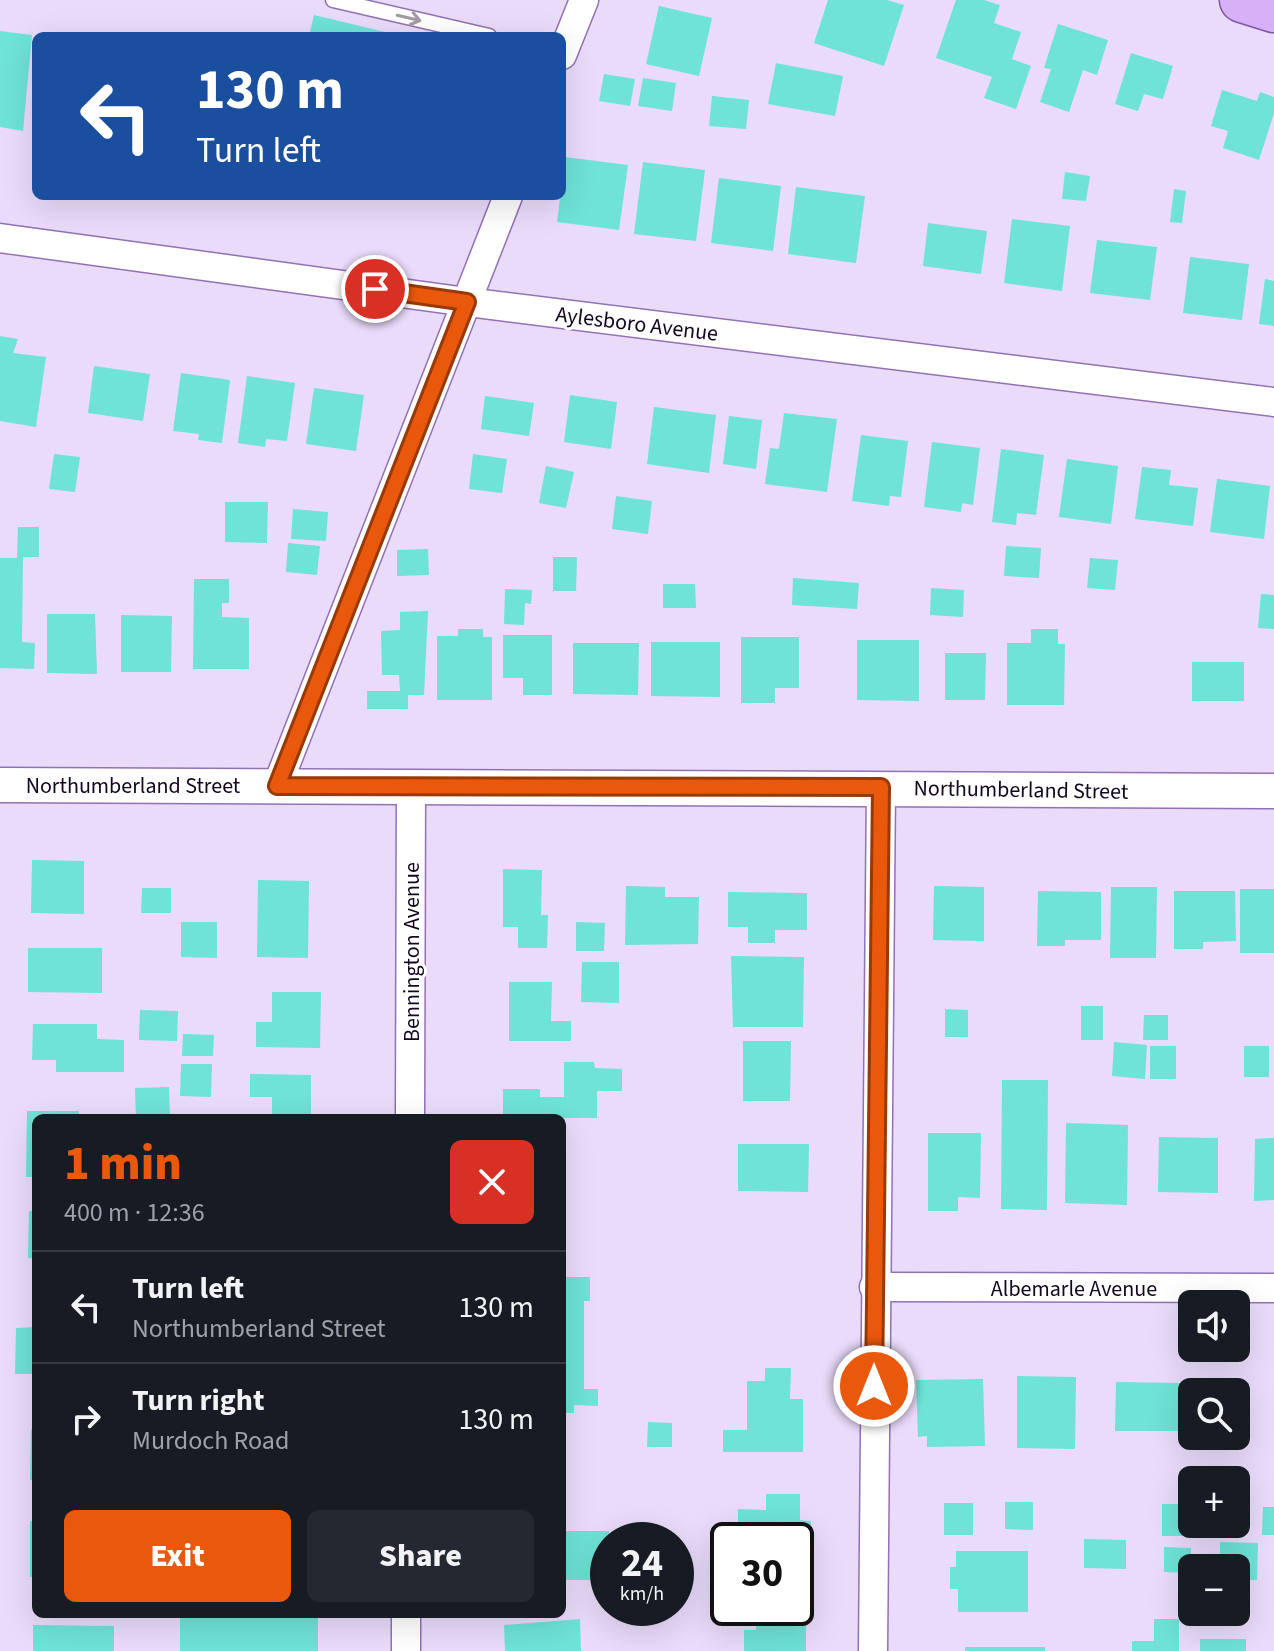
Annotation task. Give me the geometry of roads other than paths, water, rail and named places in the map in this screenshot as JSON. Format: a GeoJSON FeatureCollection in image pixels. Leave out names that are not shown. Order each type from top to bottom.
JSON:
{"type":"FeatureCollection","features":[{"type":"Feature","properties":{"kind":"main road"},"geometry":{"type":"LineString","coordinates":[[1242,0],[1274,10]]}},
{"type":"Feature","properties":{"kind":"street"},"geometry":{"type":"LineString","coordinates":[[566,44],[584,0]]}},
{"type":"Feature","properties":{"kind":"street"},"geometry":{"type":"LineString","coordinates":[[277,786],[506,200]]}},
{"type":"Feature","properties":{"kind":"street","name":"Aylesboro Avenue"},"geometry":{"type":"LineString","coordinates":[[0,238],[467,302],[1274,402]]}},
{"type":"Feature","properties":{"kind":"street","name":"Northumberland Street"},"geometry":{"type":"LineString","coordinates":[[0,785],[1274,791]]}},
{"type":"Feature","properties":{"kind":"street","name":"Bennington Avenue"},"geometry":{"type":"LineString","coordinates":[[410,1114],[411,786]]}},
{"type":"Feature","properties":{"kind":"street"},"geometry":{"type":"LineString","coordinates":[[873,1651],[881,787]]}},
{"type":"Feature","properties":{"kind":"street","name":"Albemarle Avenue"},"geometry":{"type":"LineString","coordinates":[[874,1287],[1274,1288]]}},
{"type":"Feature","properties":{"kind":"street"},"geometry":{"type":"LineString","coordinates":[[406,1618],[406,1651]]}},
{"type":"Feature","properties":{"kind":"lane"},"geometry":{"type":"LineString","coordinates":[[333,0],[472,32]]}}]}
